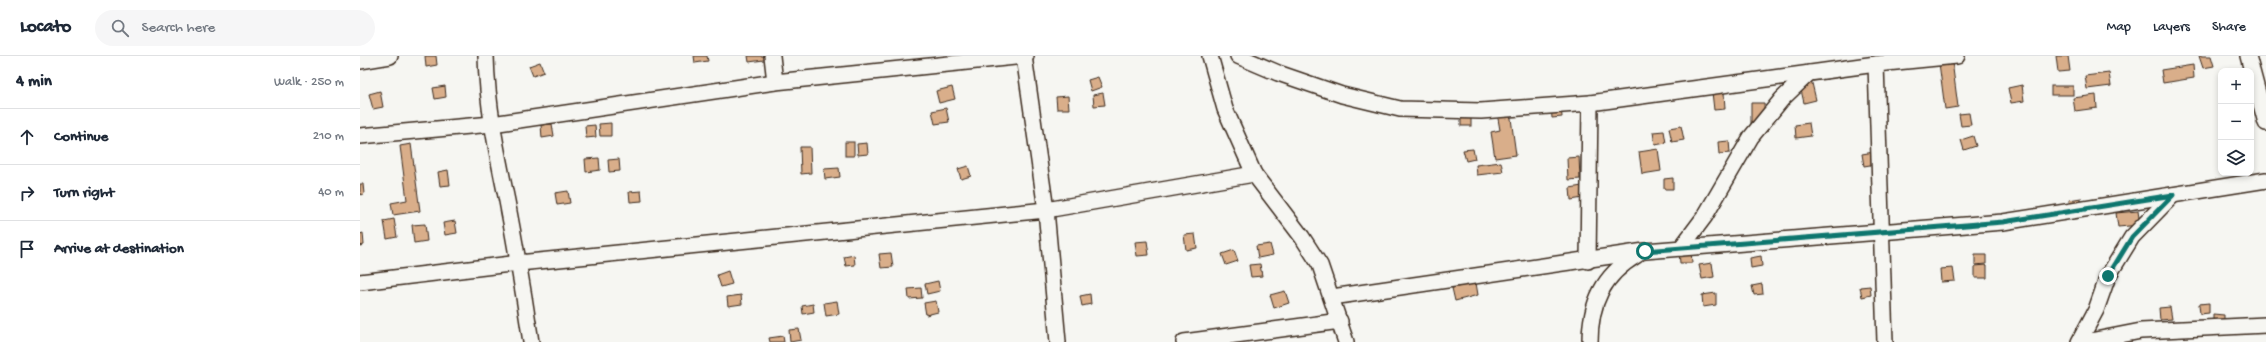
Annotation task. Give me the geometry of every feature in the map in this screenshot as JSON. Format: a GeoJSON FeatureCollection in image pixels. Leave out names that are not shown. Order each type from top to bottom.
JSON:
{"type":"FeatureCollection","features":[{"type":"Feature","properties":{"kind":"street"},"geometry":{"type":"LineString","coordinates":[[360,61],[390,56]]}},
{"type":"Feature","properties":{"kind":"street"},"geometry":{"type":"LineString","coordinates":[[486,56],[486,80],[492,124],[519,263],[531,342]]}},
{"type":"Feature","properties":{"kind":"street"},"geometry":{"type":"LineString","coordinates":[[772,56],[775,82]]}},
{"type":"Feature","properties":{"kind":"street"},"geometry":{"type":"LineString","coordinates":[[360,136],[492,124],[775,82],[1025,56],[1046,210],[1058,342]]}},
{"type":"Feature","properties":{"kind":"street"},"geometry":{"type":"LineString","coordinates":[[1210,56],[1225,109],[1254,174],[1302,237],[1316,259],[1332,298],[1346,342]]}},
{"type":"Feature","properties":{"kind":"street"},"geometry":{"type":"LineString","coordinates":[[1238,56],[1278,74],[1335,92],[1400,109],[1481,110],[1590,103],[1876,64],[1957,56]]}},
{"type":"Feature","properties":{"kind":"street"},"geometry":{"type":"LineString","coordinates":[[2248,56],[2266,123]]}},
{"type":"Feature","properties":{"kind":"street"},"geometry":{"type":"LineString","coordinates":[[1876,64],[1885,342]]}},
{"type":"Feature","properties":{"kind":"street"},"geometry":{"type":"LineString","coordinates":[[1681,248],[1705,216],[1751,137],[1782,99],[1809,73]]}},
{"type":"Feature","properties":{"kind":"street"},"geometry":{"type":"LineString","coordinates":[[1588,261],[1590,103]]}},
{"type":"Feature","properties":{"kind":"street"},"geometry":{"type":"LineString","coordinates":[[360,282],[519,263],[1046,210],[1254,174]]}},
{"type":"Feature","properties":{"kind":"street"},"geometry":{"type":"LineString","coordinates":[[1332,298],[1588,261],[1645,251],[2003,222],[2266,180]]}},
{"type":"Feature","properties":{"kind":"street"},"geometry":{"type":"LineString","coordinates":[[2079,342],[2096,310],[2108,276],[2132,237],[2173,195]]}},
{"type":"Feature","properties":{"kind":"street"},"geometry":{"type":"LineString","coordinates":[[1590,342],[1595,300],[1621,264],[1645,251]]}},
{"type":"Feature","properties":{"kind":"street"},"geometry":{"type":"LineString","coordinates":[[1184,342],[1340,321]]}},
{"type":"Feature","properties":{"kind":"street"},"geometry":{"type":"LineString","coordinates":[[2085,342],[2141,332],[2266,325]]}},
{"type":"Feature","properties":{"kind":"building"},"geometry":{"type":"Polygon","coordinates":[[[425,56],[436,56],[437,65],[426,67],[425,56]]]}},
{"type":"Feature","properties":{"kind":"building"},"geometry":{"type":"Polygon","coordinates":[[[694,56],[707,56],[708,61],[695,63],[694,56]]]}},
{"type":"Feature","properties":{"kind":"building"},"geometry":{"type":"Polygon","coordinates":[[[748,56],[771,56],[771,59],[749,62],[748,56]]]}},
{"type":"Feature","properties":{"kind":"building"},"geometry":{"type":"Polygon","coordinates":[[[2056,56],[2068,56],[2070,71],[2058,72],[2056,56]]]}},
{"type":"Feature","properties":{"kind":"building"},"geometry":{"type":"Polygon","coordinates":[[[2199,56],[2211,56],[2214,66],[2203,68],[2199,56]]]}},
{"type":"Feature","properties":{"kind":"building"},"geometry":{"type":"Polygon","coordinates":[[[1952,61],[1958,107],[1945,109],[1939,63],[1952,61]]]}},
{"type":"Feature","properties":{"kind":"building"},"geometry":{"type":"Polygon","coordinates":[[[540,62],[544,72],[533,76],[529,66],[540,62]]]}},
{"type":"Feature","properties":{"kind":"building"},"geometry":{"type":"Polygon","coordinates":[[[2193,65],[2194,78],[2163,83],[2161,70],[2193,65]]]}},
{"type":"Feature","properties":{"kind":"building"},"geometry":{"type":"Polygon","coordinates":[[[2109,73],[2111,86],[2087,89],[2085,76],[2109,73]]]}},
{"type":"Feature","properties":{"kind":"building"},"geometry":{"type":"Polygon","coordinates":[[[1098,77],[1102,87],[1091,91],[1088,80],[1098,77]]]}},
{"type":"Feature","properties":{"kind":"building"},"geometry":{"type":"Polygon","coordinates":[[[1811,79],[1816,100],[1804,103],[1799,81],[1811,79]]]}},
{"type":"Feature","properties":{"kind":"building"},"geometry":{"type":"Polygon","coordinates":[[[2022,85],[2024,101],[2011,103],[2008,88],[2022,85]]]}},
{"type":"Feature","properties":{"kind":"building"},"geometry":{"type":"Polygon","coordinates":[[[445,86],[446,97],[435,99],[433,88],[445,86]]]}},
{"type":"Feature","properties":{"kind":"building"},"geometry":{"type":"Polygon","coordinates":[[[2051,86],[2073,86],[2073,95],[2051,95],[2051,86]]]}},
{"type":"Feature","properties":{"kind":"building"},"geometry":{"type":"Polygon","coordinates":[[[952,87],[955,99],[939,103],[936,91],[952,87]]]}},
{"type":"Feature","properties":{"kind":"building"},"geometry":{"type":"Polygon","coordinates":[[[380,91],[383,107],[373,109],[369,94],[380,91]]]}},
{"type":"Feature","properties":{"kind":"building"},"geometry":{"type":"Polygon","coordinates":[[[1712,92],[1724,92],[1725,109],[1714,110],[1712,92]]]}},
{"type":"Feature","properties":{"kind":"building"},"geometry":{"type":"Polygon","coordinates":[[[1103,93],[1105,105],[1094,106],[1093,95],[1103,93]]]}},
{"type":"Feature","properties":{"kind":"building"},"geometry":{"type":"Polygon","coordinates":[[[2096,95],[2097,108],[2075,111],[2073,98],[2096,95]]]}},
{"type":"Feature","properties":{"kind":"building"},"geometry":{"type":"Polygon","coordinates":[[[1068,96],[1069,109],[1057,109],[1056,97],[1068,96]]]}},
{"type":"Feature","properties":{"kind":"building"},"geometry":{"type":"Polygon","coordinates":[[[1751,103],[1764,103],[1765,128],[1751,128],[1751,103]]]}},
{"type":"Feature","properties":{"kind":"building"},"geometry":{"type":"Polygon","coordinates":[[[1551,106],[1561,106],[1562,117],[1552,118],[1551,106]]]}},
{"type":"Feature","properties":{"kind":"building"},"geometry":{"type":"Polygon","coordinates":[[[946,108],[949,122],[935,124],[932,111],[946,108]]]}},
{"type":"Feature","properties":{"kind":"building"},"geometry":{"type":"Polygon","coordinates":[[[1510,111],[1516,155],[1495,158],[1491,132],[1500,130],[1497,113],[1510,111]]]}},
{"type":"Feature","properties":{"kind":"building"},"geometry":{"type":"Polygon","coordinates":[[[1969,113],[1971,125],[1961,126],[1959,114],[1969,113]]]}},
{"type":"Feature","properties":{"kind":"building"},"geometry":{"type":"Polygon","coordinates":[[[1461,116],[1471,116],[1471,126],[1461,126],[1461,116]]]}},
{"type":"Feature","properties":{"kind":"building"},"geometry":{"type":"Polygon","coordinates":[[[611,123],[611,136],[600,136],[599,124],[611,123]]]}},
{"type":"Feature","properties":{"kind":"building"},"geometry":{"type":"Polygon","coordinates":[[[1809,123],[1811,136],[1796,138],[1795,125],[1809,123]]]}},
{"type":"Feature","properties":{"kind":"building"},"geometry":{"type":"Polygon","coordinates":[[[552,124],[554,136],[542,138],[541,125],[552,124]]]}},
{"type":"Feature","properties":{"kind":"building"},"geometry":{"type":"Polygon","coordinates":[[[595,125],[596,137],[586,138],[585,126],[595,125]]]}},
{"type":"Feature","properties":{"kind":"building"},"geometry":{"type":"Polygon","coordinates":[[[1681,126],[1684,140],[1672,142],[1669,128],[1681,126]]]}},
{"type":"Feature","properties":{"kind":"building"},"geometry":{"type":"Polygon","coordinates":[[[1664,131],[1666,143],[1655,145],[1653,132],[1664,131]]]}},
{"type":"Feature","properties":{"kind":"building"},"geometry":{"type":"Polygon","coordinates":[[[1973,136],[1976,146],[1964,150],[1961,140],[1973,136]]]}},
{"type":"Feature","properties":{"kind":"building"},"geometry":{"type":"Polygon","coordinates":[[[1729,141],[1730,153],[1719,154],[1718,142],[1729,141]]]}},
{"type":"Feature","properties":{"kind":"building"},"geometry":{"type":"Polygon","coordinates":[[[845,142],[854,142],[854,156],[845,156],[845,142]]]}},
{"type":"Feature","properties":{"kind":"building"},"geometry":{"type":"Polygon","coordinates":[[[867,143],[868,154],[858,155],[857,144],[867,143]]]}},
{"type":"Feature","properties":{"kind":"building"},"geometry":{"type":"Polygon","coordinates":[[[411,144],[420,211],[393,215],[391,203],[407,200],[400,146],[411,144]]]}},
{"type":"Feature","properties":{"kind":"building"},"geometry":{"type":"Polygon","coordinates":[[[800,147],[810,147],[811,173],[801,174],[800,147]]]}},
{"type":"Feature","properties":{"kind":"building"},"geometry":{"type":"Polygon","coordinates":[[[1473,149],[1475,159],[1466,161],[1463,150],[1473,149]]]}},
{"type":"Feature","properties":{"kind":"building"},"geometry":{"type":"Polygon","coordinates":[[[1658,149],[1661,171],[1642,174],[1639,152],[1658,149]]]}},
{"type":"Feature","properties":{"kind":"building"},"geometry":{"type":"Polygon","coordinates":[[[1874,152],[1876,164],[1864,166],[1862,154],[1874,152]]]}},
{"type":"Feature","properties":{"kind":"building"},"geometry":{"type":"Polygon","coordinates":[[[1579,157],[1580,179],[1568,180],[1567,158],[1579,157]]]}},
{"type":"Feature","properties":{"kind":"building"},"geometry":{"type":"Polygon","coordinates":[[[599,158],[600,170],[586,172],[585,159],[599,158]]]}},
{"type":"Feature","properties":{"kind":"building"},"geometry":{"type":"Polygon","coordinates":[[[619,159],[620,171],[609,172],[608,160],[619,159]]]}},
{"type":"Feature","properties":{"kind":"building"},"geometry":{"type":"Polygon","coordinates":[[[1501,162],[1503,172],[1477,175],[1476,165],[1501,162]]]}},
{"type":"Feature","properties":{"kind":"building"},"geometry":{"type":"Polygon","coordinates":[[[968,166],[971,176],[961,179],[958,169],[968,166]]]}},
{"type":"Feature","properties":{"kind":"building"},"geometry":{"type":"Polygon","coordinates":[[[839,168],[840,177],[825,179],[824,169],[839,168]]]}},
{"type":"Feature","properties":{"kind":"building"},"geometry":{"type":"Polygon","coordinates":[[[448,170],[450,185],[440,186],[438,172],[448,170]]]}},
{"type":"Feature","properties":{"kind":"building"},"geometry":{"type":"Polygon","coordinates":[[[1673,178],[1673,189],[1664,189],[1664,179],[1673,178]]]}},
{"type":"Feature","properties":{"kind":"building"},"geometry":{"type":"Polygon","coordinates":[[[360,184],[363,184],[364,194],[360,195],[360,184]]]}},
{"type":"Feature","properties":{"kind":"building"},"geometry":{"type":"Polygon","coordinates":[[[1582,186],[1583,198],[1571,200],[1570,188],[1582,186]]]}},
{"type":"Feature","properties":{"kind":"building"},"geometry":{"type":"Polygon","coordinates":[[[568,191],[570,203],[557,205],[555,193],[568,191]]]}},
{"type":"Feature","properties":{"kind":"building"},"geometry":{"type":"Polygon","coordinates":[[[641,191],[642,201],[630,202],[629,192],[641,191]]]}},
{"type":"Feature","properties":{"kind":"building"},"geometry":{"type":"Polygon","coordinates":[[[2081,198],[2082,212],[2070,214],[2069,200],[2081,198]]]}},
{"type":"Feature","properties":{"kind":"building"},"geometry":{"type":"Polygon","coordinates":[[[2138,211],[2140,225],[2118,227],[2116,213],[2138,211]]]}},
{"type":"Feature","properties":{"kind":"building"},"geometry":{"type":"Polygon","coordinates":[[[394,219],[397,237],[387,239],[384,221],[394,219]]]}},
{"type":"Feature","properties":{"kind":"building"},"geometry":{"type":"Polygon","coordinates":[[[455,221],[457,233],[445,235],[443,223],[455,221]]]}},
{"type":"Feature","properties":{"kind":"building"},"geometry":{"type":"Polygon","coordinates":[[[425,224],[427,241],[414,243],[412,225],[425,224]]]}},
{"type":"Feature","properties":{"kind":"building"},"geometry":{"type":"Polygon","coordinates":[[[363,233],[364,245],[360,246],[360,234],[363,233]]]}},
{"type":"Feature","properties":{"kind":"building"},"geometry":{"type":"Polygon","coordinates":[[[1195,234],[1197,248],[1186,250],[1184,235],[1195,234]]]}},
{"type":"Feature","properties":{"kind":"building"},"geometry":{"type":"Polygon","coordinates":[[[1147,241],[1149,255],[1137,256],[1135,242],[1147,241]]]}},
{"type":"Feature","properties":{"kind":"building"},"geometry":{"type":"Polygon","coordinates":[[[1270,244],[1273,255],[1258,258],[1256,246],[1270,244]]]}},
{"type":"Feature","properties":{"kind":"building"},"geometry":{"type":"Polygon","coordinates":[[[1234,250],[1238,261],[1226,265],[1222,254],[1234,250]]]}},
{"type":"Feature","properties":{"kind":"building"},"geometry":{"type":"Polygon","coordinates":[[[1679,251],[1691,251],[1692,263],[1680,263],[1679,251]]]}},
{"type":"Feature","properties":{"kind":"building"},"geometry":{"type":"Polygon","coordinates":[[[891,253],[893,267],[881,268],[879,254],[891,253]]]}},
{"type":"Feature","properties":{"kind":"building"},"geometry":{"type":"Polygon","coordinates":[[[854,255],[855,265],[846,266],[844,257],[854,255]]]}},
{"type":"Feature","properties":{"kind":"building"},"geometry":{"type":"Polygon","coordinates":[[[1975,255],[1986,255],[1986,264],[1975,265],[1975,255]]]}},
{"type":"Feature","properties":{"kind":"building"},"geometry":{"type":"Polygon","coordinates":[[[1761,256],[1762,266],[1751,268],[1750,258],[1761,256]]]}},
{"type":"Feature","properties":{"kind":"building"},"geometry":{"type":"Polygon","coordinates":[[[1712,263],[1714,277],[1702,279],[1699,265],[1712,263]]]}},
{"type":"Feature","properties":{"kind":"building"},"geometry":{"type":"Polygon","coordinates":[[[1260,264],[1262,276],[1251,277],[1249,265],[1260,264]]]}},
{"type":"Feature","properties":{"kind":"building"},"geometry":{"type":"Polygon","coordinates":[[[1987,265],[1987,278],[1975,278],[1975,266],[1987,265]]]}},
{"type":"Feature","properties":{"kind":"building"},"geometry":{"type":"Polygon","coordinates":[[[1953,268],[1955,281],[1941,282],[1940,269],[1953,268]]]}},
{"type":"Feature","properties":{"kind":"building"},"geometry":{"type":"Polygon","coordinates":[[[728,271],[732,284],[721,287],[717,275],[728,271]]]}},
{"type":"Feature","properties":{"kind":"building"},"geometry":{"type":"Polygon","coordinates":[[[938,281],[940,291],[927,294],[925,284],[938,281]]]}},
{"type":"Feature","properties":{"kind":"building"},"geometry":{"type":"Polygon","coordinates":[[[1476,283],[1478,295],[1455,301],[1452,288],[1476,283]]]}},
{"type":"Feature","properties":{"kind":"building"},"geometry":{"type":"Polygon","coordinates":[[[1762,284],[1763,294],[1754,295],[1752,286],[1762,284]]]}},
{"type":"Feature","properties":{"kind":"building"},"geometry":{"type":"Polygon","coordinates":[[[1870,286],[1871,295],[1862,297],[1860,287],[1870,286]]]}},
{"type":"Feature","properties":{"kind":"building"},"geometry":{"type":"Polygon","coordinates":[[[921,288],[922,298],[909,299],[908,289],[921,288]]]}},
{"type":"Feature","properties":{"kind":"building"},"geometry":{"type":"Polygon","coordinates":[[[1285,291],[1289,303],[1274,308],[1270,295],[1285,291]]]}},
{"type":"Feature","properties":{"kind":"building"},"geometry":{"type":"Polygon","coordinates":[[[1716,293],[1716,305],[1703,307],[1702,295],[1716,293]]]}},
{"type":"Feature","properties":{"kind":"building"},"geometry":{"type":"Polygon","coordinates":[[[1090,294],[1091,304],[1082,306],[1080,296],[1090,294]]]}},
{"type":"Feature","properties":{"kind":"building"},"geometry":{"type":"Polygon","coordinates":[[[741,295],[742,304],[728,306],[727,297],[741,295]]]}},
{"type":"Feature","properties":{"kind":"building"},"geometry":{"type":"Polygon","coordinates":[[[837,301],[839,314],[826,316],[824,303],[837,301]]]}},
{"type":"Feature","properties":{"kind":"building"},"geometry":{"type":"Polygon","coordinates":[[[936,301],[938,312],[926,315],[924,303],[936,301]]]}},
{"type":"Feature","properties":{"kind":"building"},"geometry":{"type":"Polygon","coordinates":[[[2209,303],[2209,313],[2200,314],[2199,304],[2209,303]]]}},
{"type":"Feature","properties":{"kind":"building"},"geometry":{"type":"Polygon","coordinates":[[[813,304],[814,312],[803,314],[802,306],[813,304]]]}},
{"type":"Feature","properties":{"kind":"building"},"geometry":{"type":"Polygon","coordinates":[[[2170,307],[2172,319],[2160,320],[2159,308],[2170,307]]]}},
{"type":"Feature","properties":{"kind":"building"},"geometry":{"type":"Polygon","coordinates":[[[2213,314],[2224,315],[2224,324],[2213,323],[2213,314]]]}},
{"type":"Feature","properties":{"kind":"building"},"geometry":{"type":"Polygon","coordinates":[[[799,329],[801,340],[790,342],[789,330],[799,329]]]}},
{"type":"Feature","properties":{"kind":"building"},"geometry":{"type":"Polygon","coordinates":[[[783,336],[784,342],[770,342],[769,338],[783,336]]]}},
{"type":"Feature","properties":{"kind":"route"},"geometry":{"type":"LineString","coordinates":[[1645,251],[1728,243],[1882,233],[2003,222],[2173,195],[2132,237],[2108,276]]}}]}
